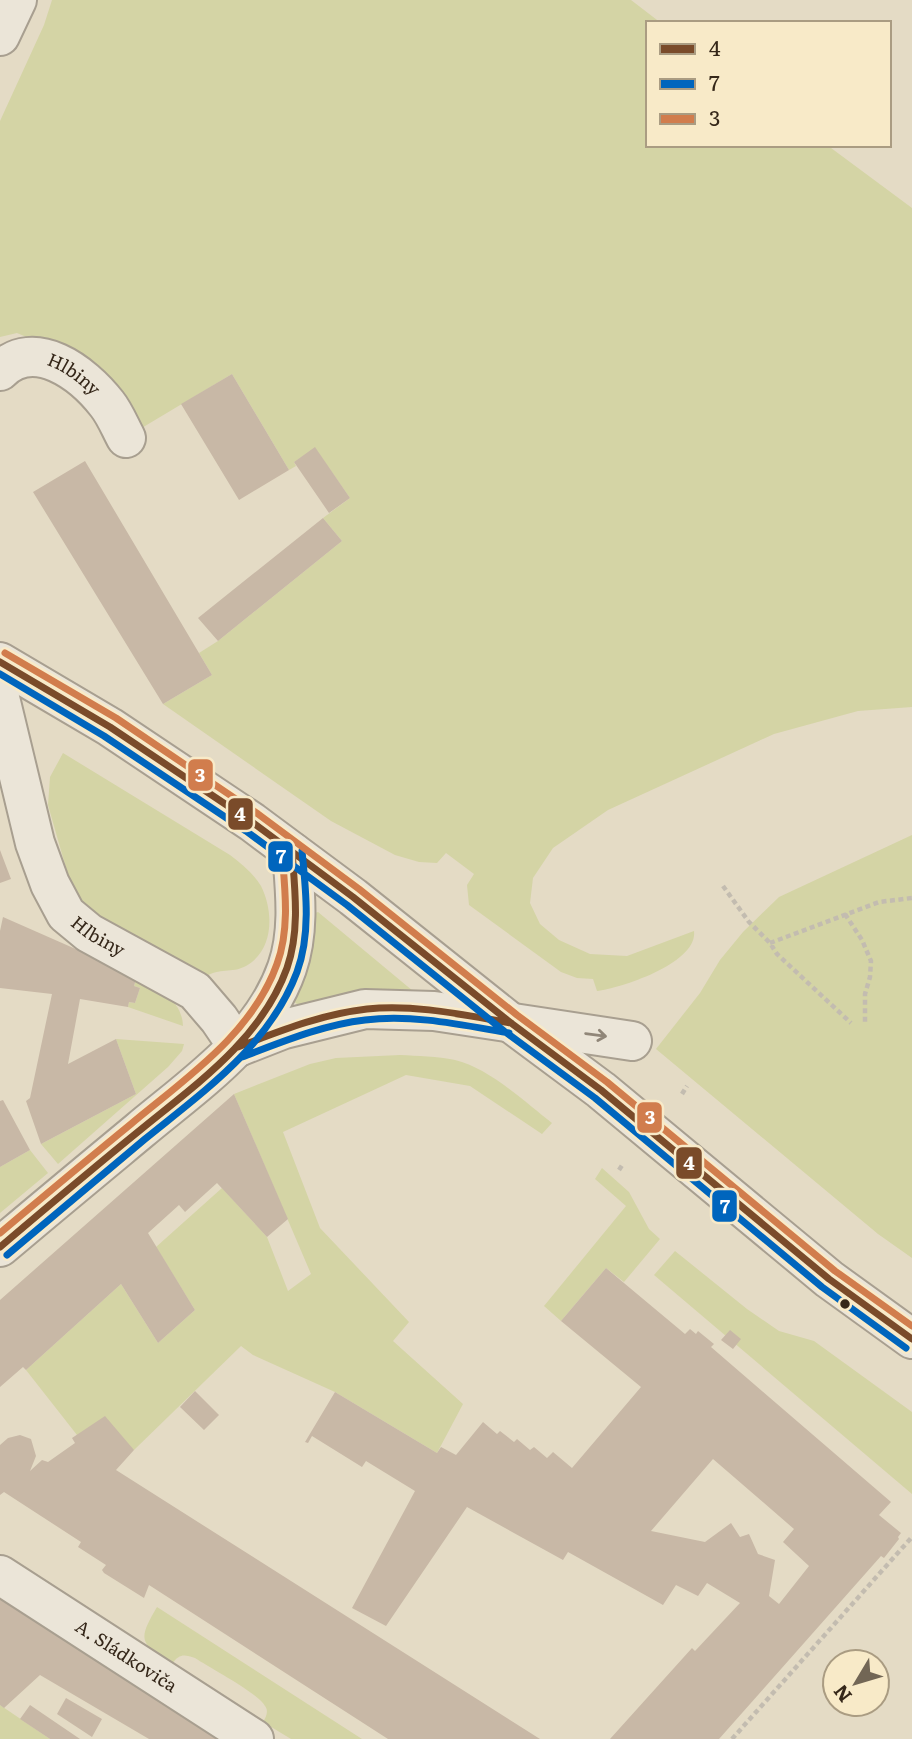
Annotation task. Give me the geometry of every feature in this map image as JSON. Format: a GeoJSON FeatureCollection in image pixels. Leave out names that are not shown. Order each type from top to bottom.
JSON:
{"type":"FeatureCollection","features":[{"type":"Feature","properties":{"kind":"street"},"geometry":{"type":"LineString","coordinates":[[0,36],[17,0]]}},
{"type":"Feature","properties":{"kind":"street","name":"Hlbiny"},"geometry":{"type":"LineString","coordinates":[[0,372],[10,361],[29,356],[47,358],[92,387],[108,406],[126,438]]}},
{"type":"Feature","properties":{"kind":"street"},"geometry":{"type":"LineString","coordinates":[[0,662],[110,727],[189,778],[292,852],[631,1114],[829,1279],[912,1339]]}},
{"type":"Feature","properties":{"kind":"street","name":"Hlbiny"},"geometry":{"type":"LineString","coordinates":[[0,698],[35,843],[50,884],[66,914],[89,933],[195,991],[238,1047]]}},
{"type":"Feature","properties":{"kind":"street"},"geometry":{"type":"LineString","coordinates":[[0,1247],[238,1047],[270,1005],[287,968],[294,938],[296,906],[292,852]]}},
{"type":"Feature","properties":{"kind":"street"},"geometry":{"type":"LineString","coordinates":[[238,1047],[284,1029],[365,1009],[434,1011],[632,1041]]}},
{"type":"Feature","properties":{"kind":"street","name":"A. Sládkoviča"},"geometry":{"type":"LineString","coordinates":[[0,1576],[254,1739]]}},
{"type":"Feature","properties":{"kind":"path"},"geometry":{"type":"LineString","coordinates":[[723,886],[776,954],[851,1023]]}},
{"type":"Feature","properties":{"kind":"path"},"geometry":{"type":"LineString","coordinates":[[770,943],[879,902],[912,898]]}},
{"type":"Feature","properties":{"kind":"path"},"geometry":{"type":"LineString","coordinates":[[845,914],[863,940],[871,961],[865,994],[865,1023]]}},
{"type":"Feature","properties":{"kind":"path"},"geometry":{"type":"LineString","coordinates":[[682,1094],[687,1086]]}},
{"type":"Feature","properties":{"kind":"path"},"geometry":{"type":"LineString","coordinates":[[619,1170],[624,1164]]}},
{"type":"Feature","properties":{"kind":"path"},"geometry":{"type":"LineString","coordinates":[[732,1739],[912,1538]]}},
{"type":"Feature","properties":{"kind":"green space"},"geometry":{"type":"Polygon","coordinates":[[[52,0],[631,0],[658,21],[646,21],[646,147],[830,147],[912,208],[912,707],[858,711],[774,734],[608,810],[553,848],[533,878],[530,903],[540,924],[559,940],[590,954],[627,956],[694,931],[692,943],[671,963],[639,979],[597,991],[593,979],[577,978],[561,972],[469,905],[467,885],[474,874],[446,853],[437,863],[419,862],[395,855],[331,821],[163,704],[212,675],[199,653],[218,641],[342,541],[323,518],[350,498],[315,448],[294,462],[296,466],[289,470],[232,374],[135,432],[52,348],[17,333],[0,337],[0,121],[44,25],[52,0]]]}},
{"type":"Feature","properties":{"kind":"green space"},"geometry":{"type":"Polygon","coordinates":[[[63,753],[230,855],[251,873],[265,896],[269,919],[266,941],[255,959],[241,968],[216,972],[205,977],[83,909],[70,882],[48,805],[50,777],[63,753]]]}},
{"type":"Feature","properties":{"kind":"green space"},"geometry":{"type":"Polygon","coordinates":[[[912,835],[912,1258],[878,1234],[656,1049],[700,993],[720,960],[743,932],[779,897],[912,835]]]}},
{"type":"Feature","properties":{"kind":"green space"},"geometry":{"type":"Polygon","coordinates":[[[318,912],[413,991],[411,994],[307,1004],[293,1001],[315,913],[318,912]]]}},
{"type":"Feature","properties":{"kind":"green space"},"geometry":{"type":"Polygon","coordinates":[[[137,976],[161,990],[174,1002],[182,1017],[183,1026],[128,1007],[129,1002],[135,1003],[140,988],[134,986],[137,976]]]}},
{"type":"Feature","properties":{"kind":"green space"},"geometry":{"type":"Polygon","coordinates":[[[116,1039],[184,1044],[182,1051],[168,1067],[58,1164],[41,1144],[136,1094],[116,1039]]]}},
{"type":"Feature","properties":{"kind":"green space"},"geometry":{"type":"Polygon","coordinates":[[[400,1055],[441,1058],[468,1064],[506,1087],[552,1123],[542,1134],[470,1086],[406,1075],[283,1132],[320,1228],[409,1322],[393,1341],[463,1404],[437,1453],[335,1392],[253,1355],[241,1346],[134,1450],[77,1435],[26,1370],[121,1284],[158,1343],[195,1310],[156,1247],[222,1188],[267,1237],[288,1291],[311,1274],[234,1094],[310,1064],[336,1058],[400,1055]]]}},
{"type":"Feature","properties":{"kind":"green space"},"geometry":{"type":"Polygon","coordinates":[[[30,1150],[48,1173],[0,1213],[0,1167],[30,1150]]]}},
{"type":"Feature","properties":{"kind":"green space"},"geometry":{"type":"Polygon","coordinates":[[[602,1168],[629,1192],[649,1229],[660,1239],[624,1282],[606,1268],[561,1321],[544,1306],[626,1206],[595,1179],[602,1168]]]}},
{"type":"Feature","properties":{"kind":"green space"},"geometry":{"type":"Polygon","coordinates":[[[675,1251],[779,1331],[814,1341],[912,1412],[912,1494],[654,1275],[675,1251]]]}},
{"type":"Feature","properties":{"kind":"green space"},"geometry":{"type":"Polygon","coordinates":[[[157,1607],[362,1739],[291,1739],[263,1722],[267,1712],[265,1706],[233,1681],[195,1658],[179,1657],[172,1664],[153,1651],[145,1640],[146,1627],[157,1607]]]}},
{"type":"Feature","properties":{"kind":"green space"},"geometry":{"type":"Polygon","coordinates":[[[0,1705],[50,1739],[0,1739],[0,1705]]]}},
{"type":"Feature","properties":{"kind":"building"},"geometry":{"type":"Polygon","coordinates":[[[232,374],[289,470],[239,500],[181,404],[232,374]]]}},
{"type":"Feature","properties":{"kind":"building"},"geometry":{"type":"Polygon","coordinates":[[[315,447],[350,498],[329,513],[294,462],[315,447]]]}},
{"type":"Feature","properties":{"kind":"building"},"geometry":{"type":"Polygon","coordinates":[[[85,461],[212,675],[163,704],[33,492],[85,461]]]}},
{"type":"Feature","properties":{"kind":"building"},"geometry":{"type":"Polygon","coordinates":[[[323,518],[342,541],[218,641],[198,618],[323,518]]]}},
{"type":"Feature","properties":{"kind":"building"},"geometry":{"type":"Polygon","coordinates":[[[0,850],[11,879],[0,883],[0,850]]]}},
{"type":"Feature","properties":{"kind":"building"},"geometry":{"type":"Polygon","coordinates":[[[3,917],[137,976],[134,986],[140,988],[135,1003],[129,1002],[128,1007],[80,999],[68,1064],[116,1039],[136,1094],[41,1144],[26,1101],[30,1098],[52,994],[0,988],[0,931],[3,917]]]}},
{"type":"Feature","properties":{"kind":"building"},"geometry":{"type":"Polygon","coordinates":[[[234,1094],[288,1219],[267,1237],[217,1183],[185,1212],[179,1205],[148,1233],[195,1310],[158,1343],[121,1284],[26,1370],[23,1367],[0,1387],[0,1300],[234,1094]]]}},
{"type":"Feature","properties":{"kind":"building"},"geometry":{"type":"Polygon","coordinates":[[[3,1100],[30,1150],[0,1167],[0,1101],[3,1100]]]}},
{"type":"Feature","properties":{"kind":"building"},"geometry":{"type":"Polygon","coordinates":[[[606,1268],[685,1334],[690,1329],[696,1334],[698,1331],[714,1344],[711,1347],[891,1502],[879,1515],[901,1533],[899,1539],[719,1739],[610,1739],[692,1648],[695,1651],[740,1603],[707,1583],[698,1596],[676,1585],[663,1605],[568,1552],[563,1560],[467,1507],[386,1626],[352,1608],[415,1491],[366,1461],[362,1467],[312,1436],[308,1443],[305,1442],[335,1392],[437,1453],[441,1447],[456,1455],[483,1422],[497,1434],[500,1431],[514,1442],[517,1439],[530,1450],[534,1447],[547,1458],[553,1452],[572,1468],[641,1387],[561,1321],[606,1268]],[[713,1459],[651,1531],[705,1542],[731,1523],[740,1537],[749,1534],[758,1554],[775,1560],[769,1596],[779,1604],[809,1566],[783,1542],[794,1529],[713,1459]]]}},
{"type":"Feature","properties":{"kind":"building"},"geometry":{"type":"Polygon","coordinates":[[[730,1330],[741,1339],[733,1349],[721,1340],[730,1330]]]}},
{"type":"Feature","properties":{"kind":"building"},"geometry":{"type":"Polygon","coordinates":[[[195,1391],[219,1415],[204,1430],[180,1407],[195,1391]]]}},
{"type":"Feature","properties":{"kind":"building"},"geometry":{"type":"Polygon","coordinates":[[[105,1416],[134,1450],[116,1470],[540,1739],[388,1739],[149,1585],[144,1598],[104,1573],[102,1570],[106,1565],[78,1547],[81,1542],[4,1492],[0,1495],[0,1445],[8,1438],[20,1435],[31,1439],[36,1456],[30,1471],[42,1460],[48,1462],[75,1443],[72,1438],[105,1416]]]}},
{"type":"Feature","properties":{"kind":"building"},"geometry":{"type":"Polygon","coordinates":[[[0,1597],[227,1739],[149,1739],[40,1675],[4,1708],[0,1705],[0,1597]]]}},
{"type":"Feature","properties":{"kind":"building"},"geometry":{"type":"Polygon","coordinates":[[[66,1698],[102,1719],[92,1737],[57,1714],[66,1698]]]}},
{"type":"Feature","properties":{"kind":"building"},"geometry":{"type":"Polygon","coordinates":[[[30,1705],[80,1739],[50,1739],[20,1719],[30,1705]]]}},
{"type":"Feature","properties":{"kind":"transit line","name":"3"},"geometry":{"type":"LineString","coordinates":[[5,653],[116,718],[258,814],[607,1082],[835,1271],[912,1326]]}},
{"type":"Feature","properties":{"kind":"transit line","name":"4"},"geometry":{"type":"LineString","coordinates":[[0,662],[110,727],[252,822],[601,1090],[829,1279],[912,1339]]}},
{"type":"Feature","properties":{"kind":"transit line","name":"7"},"geometry":{"type":"LineString","coordinates":[[0,674],[104,736],[246,831],[347,905],[504,1031],[595,1098],[822,1287],[906,1348]]}},
{"type":"Feature","properties":{"kind":"transit line","name":"7"},"geometry":{"type":"LineString","coordinates":[[7,1255],[212,1085],[270,1023],[297,972],[304,943],[306,912],[302,851]]}},
{"type":"Feature","properties":{"kind":"transit line","name":"4"},"geometry":{"type":"LineString","coordinates":[[0,1247],[204,1078],[244,1039],[261,1017],[287,968],[294,940],[296,910],[292,852]]}},
{"type":"Feature","properties":{"kind":"transit line","name":"3"},"geometry":{"type":"LineString","coordinates":[[0,1233],[195,1072],[251,1012],[266,989],[277,964],[284,937],[286,909],[282,853]]}},
{"type":"Feature","properties":{"kind":"transit line","name":"4"},"geometry":{"type":"LineString","coordinates":[[238,1047],[317,1019],[367,1009],[421,1009],[511,1023]]}},
{"type":"Feature","properties":{"kind":"transit line","name":"7"},"geometry":{"type":"LineString","coordinates":[[242,1057],[318,1030],[365,1020],[419,1019],[509,1033]]}}]}
